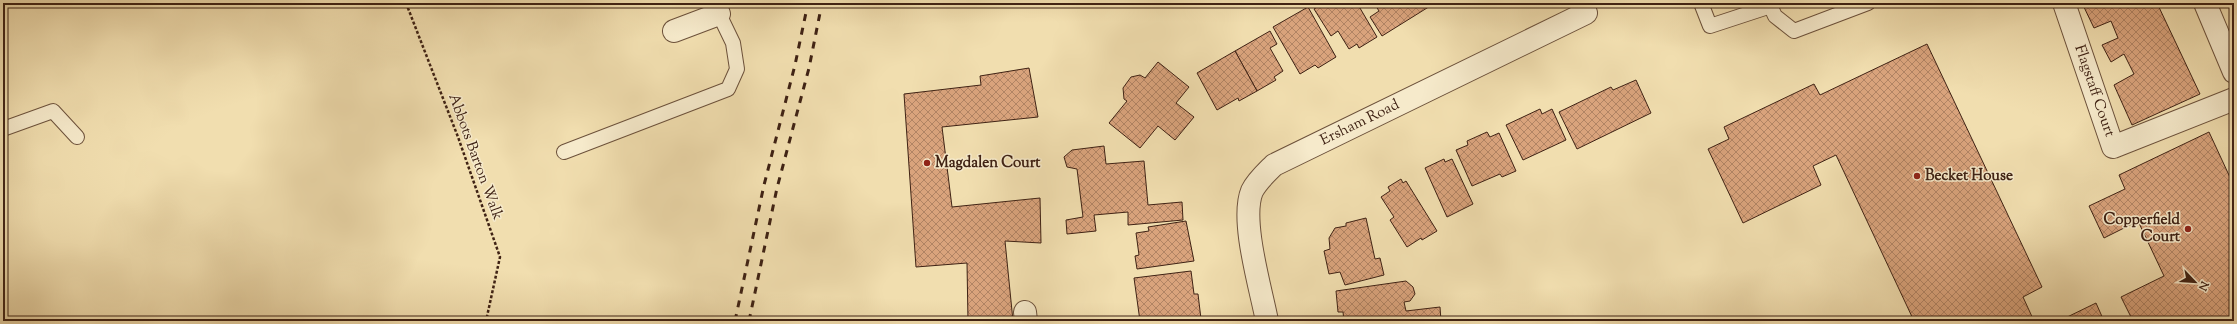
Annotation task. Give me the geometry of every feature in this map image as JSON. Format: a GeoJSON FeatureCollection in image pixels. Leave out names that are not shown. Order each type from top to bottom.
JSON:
{"type":"FeatureCollection","features":[{"type":"Feature","properties":{"kind":"street","name":"Ersham Road"},"geometry":{"type":"LineString","coordinates":[[1267,321],[1249,229],[1248,209],[1252,191],[1260,179],[1274,165],[1586,13],[1582,3]]}},
{"type":"Feature","properties":{"kind":"street","name":"Flagstaff Court"},"geometry":{"type":"LineString","coordinates":[[2064,3],[2113,147],[2234,99]]}},
{"type":"Feature","properties":{"kind":"street"},"geometry":{"type":"LineString","coordinates":[[2205,3],[2234,72]]}},
{"type":"Feature","properties":{"kind":"street"},"geometry":{"type":"LineString","coordinates":[[674,31],[717,9]]}},
{"type":"Feature","properties":{"kind":"lane"},"geometry":{"type":"LineString","coordinates":[[1701,3],[1710,26],[1770,4],[1775,16],[1794,31],[1868,3]]}},
{"type":"Feature","properties":{"kind":"lane"},"geometry":{"type":"LineString","coordinates":[[564,152],[728,89],[736,69],[733,43],[717,9]]}},
{"type":"Feature","properties":{"kind":"lane"},"geometry":{"type":"LineString","coordinates":[[3,129],[53,111],[77,137]]}},
{"type":"Feature","properties":{"kind":"path","name":"Abbots Barton Walk"},"geometry":{"type":"LineString","coordinates":[[406,3],[458,137],[500,258],[486,321]]}},
{"type":"Feature","properties":{"kind":"building"},"geometry":{"type":"Polygon","coordinates":[[[1324,3],[1357,3],[1377,37],[1359,48],[1357,44],[1349,49],[1338,31],[1331,36],[1314,9],[1324,3]]]}},
{"type":"Feature","properties":{"kind":"building"},"geometry":{"type":"Polygon","coordinates":[[[1374,3],[1435,3],[1382,36],[1370,17],[1379,11],[1374,3]]]}},
{"type":"Feature","properties":{"kind":"building"},"geometry":{"type":"Polygon","coordinates":[[[2082,3],[2157,3],[2200,94],[2132,125],[2114,85],[2134,74],[2124,54],[2111,62],[2102,45],[2118,38],[2111,21],[2094,28],[2082,3]]]}},
{"type":"Feature","properties":{"kind":"building"},"geometry":{"type":"Polygon","coordinates":[[[1308,7],[1336,57],[1318,68],[1315,65],[1300,74],[1273,27],[1308,7]]]}},
{"type":"Feature","properties":{"kind":"building"},"geometry":{"type":"Polygon","coordinates":[[[1270,31],[1277,44],[1270,48],[1283,71],[1274,77],[1276,80],[1257,91],[1235,51],[1270,31]]]}},
{"type":"Feature","properties":{"kind":"building","name":"Becket House"},"geometry":{"type":"Polygon","coordinates":[[[1927,44],[2042,287],[2023,297],[2034,321],[1914,321],[1836,155],[1813,166],[1821,185],[1743,223],[1708,149],[1729,139],[1724,127],[1814,84],[1820,95],[1927,44]]]}},
{"type":"Feature","properties":{"kind":"building"},"geometry":{"type":"Polygon","coordinates":[[[1235,51],[1257,91],[1239,101],[1238,98],[1217,110],[1197,73],[1235,51]]]}},
{"type":"Feature","properties":{"kind":"building"},"geometry":{"type":"Polygon","coordinates":[[[1158,62],[1189,87],[1176,103],[1194,117],[1175,140],[1158,126],[1140,148],[1109,123],[1127,101],[1124,99],[1123,88],[1131,77],[1140,75],[1145,78],[1158,62]]]}},
{"type":"Feature","properties":{"kind":"building","name":"Magdalen Court"},"geometry":{"type":"Polygon","coordinates":[[[1029,68],[1038,117],[942,127],[952,207],[1040,198],[1041,243],[1005,241],[1013,321],[968,321],[967,263],[916,267],[904,94],[981,85],[980,76],[1029,68]]]}},
{"type":"Feature","properties":{"kind":"building"},"geometry":{"type":"Polygon","coordinates":[[[1636,80],[1651,113],[1577,149],[1559,112],[1611,87],[1613,90],[1636,80]]]}},
{"type":"Feature","properties":{"kind":"building"},"geometry":{"type":"Polygon","coordinates":[[[1540,109],[1542,114],[1552,109],[1566,140],[1523,160],[1506,125],[1540,109]]]}},
{"type":"Feature","properties":{"kind":"building"},"geometry":{"type":"Polygon","coordinates":[[[1487,132],[1490,137],[1499,133],[1516,171],[1502,177],[1500,174],[1472,186],[1456,150],[1468,145],[1467,141],[1487,132]]]}},
{"type":"Feature","properties":{"kind":"building","name":"Copperfield Court"},"geometry":{"type":"Polygon","coordinates":[[[2209,132],[2234,186],[2234,321],[2133,321],[2121,297],[2164,276],[2138,221],[2104,238],[2089,206],[2125,189],[2119,175],[2209,132]]]}},
{"type":"Feature","properties":{"kind":"building"},"geometry":{"type":"Polygon","coordinates":[[[1104,146],[1106,164],[1144,161],[1148,205],[1182,202],[1183,220],[1128,225],[1128,212],[1094,215],[1096,231],[1067,234],[1066,220],[1083,217],[1077,169],[1067,167],[1064,157],[1072,150],[1104,146]]]}},
{"type":"Feature","properties":{"kind":"building"},"geometry":{"type":"Polygon","coordinates":[[[1444,159],[1445,162],[1452,159],[1473,204],[1447,217],[1425,168],[1444,159]]]}},
{"type":"Feature","properties":{"kind":"building"},"geometry":{"type":"Polygon","coordinates":[[[1401,179],[1403,183],[1406,181],[1437,231],[1422,240],[1421,238],[1407,247],[1390,220],[1394,217],[1381,197],[1390,191],[1388,187],[1401,179]]]}},
{"type":"Feature","properties":{"kind":"building"},"geometry":{"type":"Polygon","coordinates":[[[1366,218],[1375,259],[1380,258],[1384,275],[1345,285],[1340,272],[1329,274],[1324,251],[1330,249],[1329,238],[1335,228],[1346,226],[1346,223],[1366,218]]]}},
{"type":"Feature","properties":{"kind":"building"},"geometry":{"type":"Polygon","coordinates":[[[1186,221],[1194,261],[1137,269],[1135,256],[1139,255],[1136,233],[1149,231],[1148,227],[1186,221]]]}},
{"type":"Feature","properties":{"kind":"building"},"geometry":{"type":"Polygon","coordinates":[[[1191,271],[1194,294],[1198,294],[1201,319],[1140,321],[1134,278],[1191,271]]]}},
{"type":"Feature","properties":{"kind":"building"},"geometry":{"type":"Polygon","coordinates":[[[1406,281],[1413,287],[1415,294],[1410,301],[1404,302],[1406,311],[1440,307],[1441,321],[1394,321],[1394,319],[1344,321],[1343,312],[1338,312],[1336,291],[1406,281]]]}},
{"type":"Feature","properties":{"kind":"building"},"geometry":{"type":"Polygon","coordinates":[[[2096,303],[2104,321],[2059,321],[2096,303]]]}},
{"type":"Feature","properties":{"kind":"railway"},"geometry":{"type":"LineString","coordinates":[[735,321],[764,185],[795,65],[808,3]]}},
{"type":"Feature","properties":{"kind":"railway"},"geometry":{"type":"LineString","coordinates":[[749,321],[777,188],[809,68],[822,3]]}},
{"type":"Feature","properties":{"kind":"place","name":"Magdalen Court"},"geometry":{"type":"Point","coordinates":[927,163]}},
{"type":"Feature","properties":{"kind":"place","name":"Becket House"},"geometry":{"type":"Point","coordinates":[1917,176]}},
{"type":"Feature","properties":{"kind":"place","name":"Copperfield Court"},"geometry":{"type":"Point","coordinates":[2188,229]}}]}
